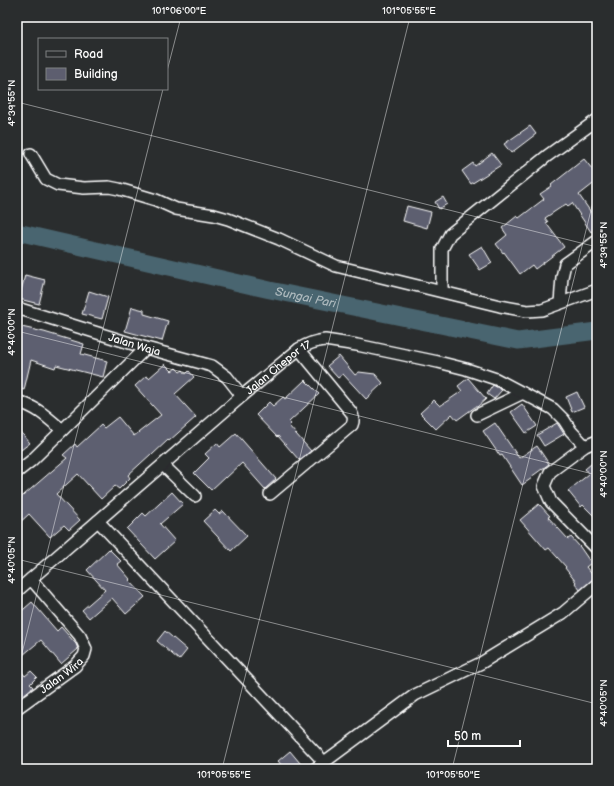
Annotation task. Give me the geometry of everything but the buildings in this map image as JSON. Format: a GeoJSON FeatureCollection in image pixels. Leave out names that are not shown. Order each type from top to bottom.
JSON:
{"type":"FeatureCollection","features":[{"type":"Feature","properties":{"kind":"street"},"geometry":{"type":"LineString","coordinates":[[442,291],[442,249],[450,234],[547,156],[597,120]]}},
{"type":"Feature","properties":{"kind":"street"},"geometry":{"type":"LineString","coordinates":[[31,154],[46,179],[58,186],[84,188],[109,187],[119,189],[156,200],[176,209],[214,215],[228,219],[279,239],[336,266],[500,306],[527,311],[542,310],[597,290]]}},
{"type":"Feature","properties":{"kind":"street"},"geometry":{"type":"LineString","coordinates":[[560,303],[562,277],[565,264],[597,241]]}},
{"type":"Feature","properties":{"kind":"street","name":"Jalan Waja"},"geometry":{"type":"LineString","coordinates":[[17,308],[146,348],[212,366],[227,377],[242,396]]}},
{"type":"Feature","properties":{"kind":"street","name":"Jalan Chepor 17"},"geometry":{"type":"LineString","coordinates":[[17,591],[242,396],[299,349],[314,342],[325,340],[357,345],[466,369],[496,379],[547,406],[557,413],[585,446]]}},
{"type":"Feature","properties":{"kind":"street"},"geometry":{"type":"LineString","coordinates":[[17,472],[31,461],[146,348]]}},
{"type":"Feature","properties":{"kind":"street"},"geometry":{"type":"LineString","coordinates":[[270,494],[352,425],[354,419],[351,412],[299,349]]}},
{"type":"Feature","properties":{"kind":"street"},"geometry":{"type":"LineString","coordinates":[[477,415],[523,393]]}},
{"type":"Feature","properties":{"kind":"street"},"geometry":{"type":"LineString","coordinates":[[17,401],[41,411],[62,430]]}},
{"type":"Feature","properties":{"kind":"street"},"geometry":{"type":"LineString","coordinates":[[597,441],[585,446],[550,472],[544,486],[550,502],[597,549]]}},
{"type":"Feature","properties":{"kind":"street"},"geometry":{"type":"LineString","coordinates":[[163,465],[195,496]]}},
{"type":"Feature","properties":{"kind":"street"},"geometry":{"type":"LineString","coordinates":[[98,521],[319,765],[415,695],[481,663],[563,613],[597,584]]}},
{"type":"Feature","properties":{"kind":"street","name":"Jalan Wira"},"geometry":{"type":"LineString","coordinates":[[17,708],[75,666],[84,656],[86,649],[80,636],[31,579]]}},
{"type":"Feature","properties":{"kind":"waterway","name":"Sungai Pari"},"geometry":{"type":"LineString","coordinates":[[17,232],[270,290],[518,341],[597,331]]}}]}
